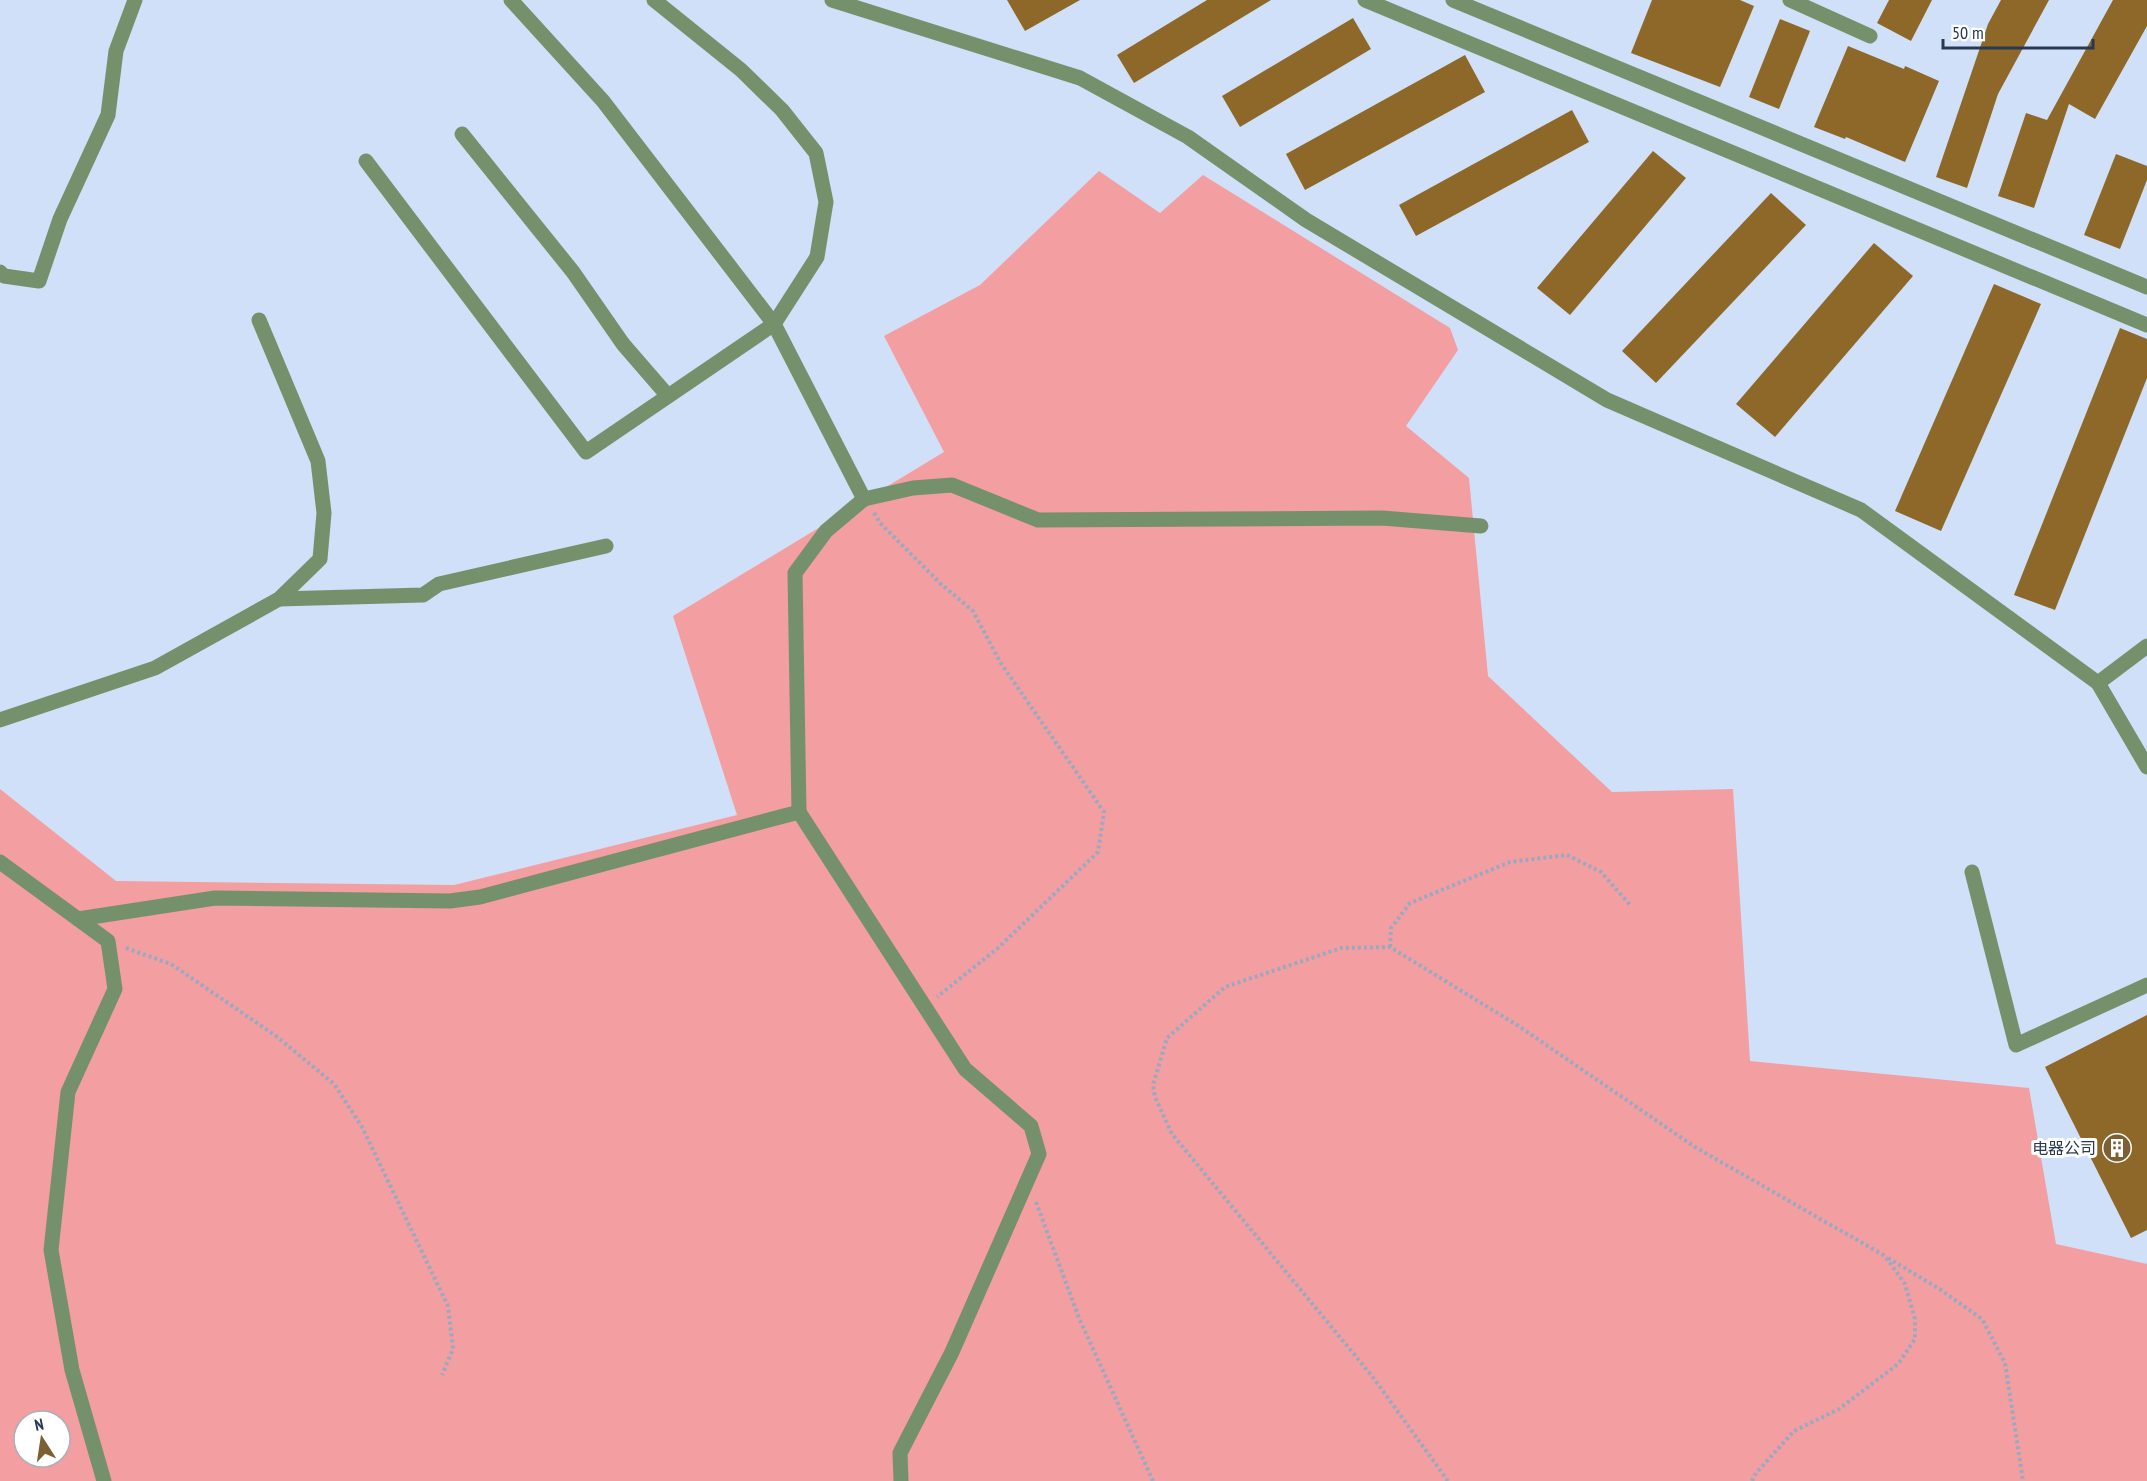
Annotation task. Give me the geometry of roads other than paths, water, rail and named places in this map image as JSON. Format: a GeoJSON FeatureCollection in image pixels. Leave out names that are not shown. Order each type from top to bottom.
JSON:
{"type":"FeatureCollection","features":[{"type":"Feature","properties":{"kind":"street"},"geometry":{"type":"LineString","coordinates":[[0,272],[4,276],[39,281],[60,219],[108,115],[116,51],[135,0]]}},
{"type":"Feature","properties":{"kind":"street"},"geometry":{"type":"LineString","coordinates":[[511,0],[603,101],[774,324],[864,499]]}},
{"type":"Feature","properties":{"kind":"street"},"geometry":{"type":"LineString","coordinates":[[366,161],[586,452],[774,324],[817,257],[826,202],[816,153],[782,110],[741,70],[654,0]]}},
{"type":"Feature","properties":{"kind":"street"},"geometry":{"type":"LineString","coordinates":[[832,0],[1080,78],[1188,136],[1306,220],[1607,400],[1861,510],[2098,683],[2147,767]]}},
{"type":"Feature","properties":{"kind":"street"},"geometry":{"type":"LineString","coordinates":[[1365,0],[2147,325]]}},
{"type":"Feature","properties":{"kind":"street"},"geometry":{"type":"LineString","coordinates":[[1453,0],[2147,287]]}},
{"type":"Feature","properties":{"kind":"street"},"geometry":{"type":"LineString","coordinates":[[1790,0],[1870,36]]}},
{"type":"Feature","properties":{"kind":"street"},"geometry":{"type":"LineString","coordinates":[[462,134],[573,272],[623,344],[668,396]]}},
{"type":"Feature","properties":{"kind":"street"},"geometry":{"type":"LineString","coordinates":[[0,720],[155,668],[279,599],[320,559],[324,513],[318,460],[259,320]]}},
{"type":"Feature","properties":{"kind":"street"},"geometry":{"type":"LineString","coordinates":[[901,1481],[900,1454],[952,1352],[1039,1154],[1031,1126],[965,1068],[799,812],[795,573],[826,531],[864,499],[913,488],[952,485],[1038,520],[1382,518],[1481,526]]}},
{"type":"Feature","properties":{"kind":"street"},"geometry":{"type":"LineString","coordinates":[[279,599],[423,595],[439,584],[606,546]]}},
{"type":"Feature","properties":{"kind":"street"},"geometry":{"type":"LineString","coordinates":[[2098,683],[2147,646]]}},
{"type":"Feature","properties":{"kind":"street"},"geometry":{"type":"LineString","coordinates":[[78,919],[215,898],[450,901],[480,897],[799,812]]}},
{"type":"Feature","properties":{"kind":"street"},"geometry":{"type":"LineString","coordinates":[[0,862],[108,941],[115,989],[68,1092],[51,1250],[72,1370],[104,1481]]}},
{"type":"Feature","properties":{"kind":"street"},"geometry":{"type":"LineString","coordinates":[[1972,872],[2016,1045],[2147,986]]}},
{"type":"Feature","properties":{"kind":"place","name":"电器公司"},"geometry":{"type":"Point","coordinates":[2117,1148]}}]}
